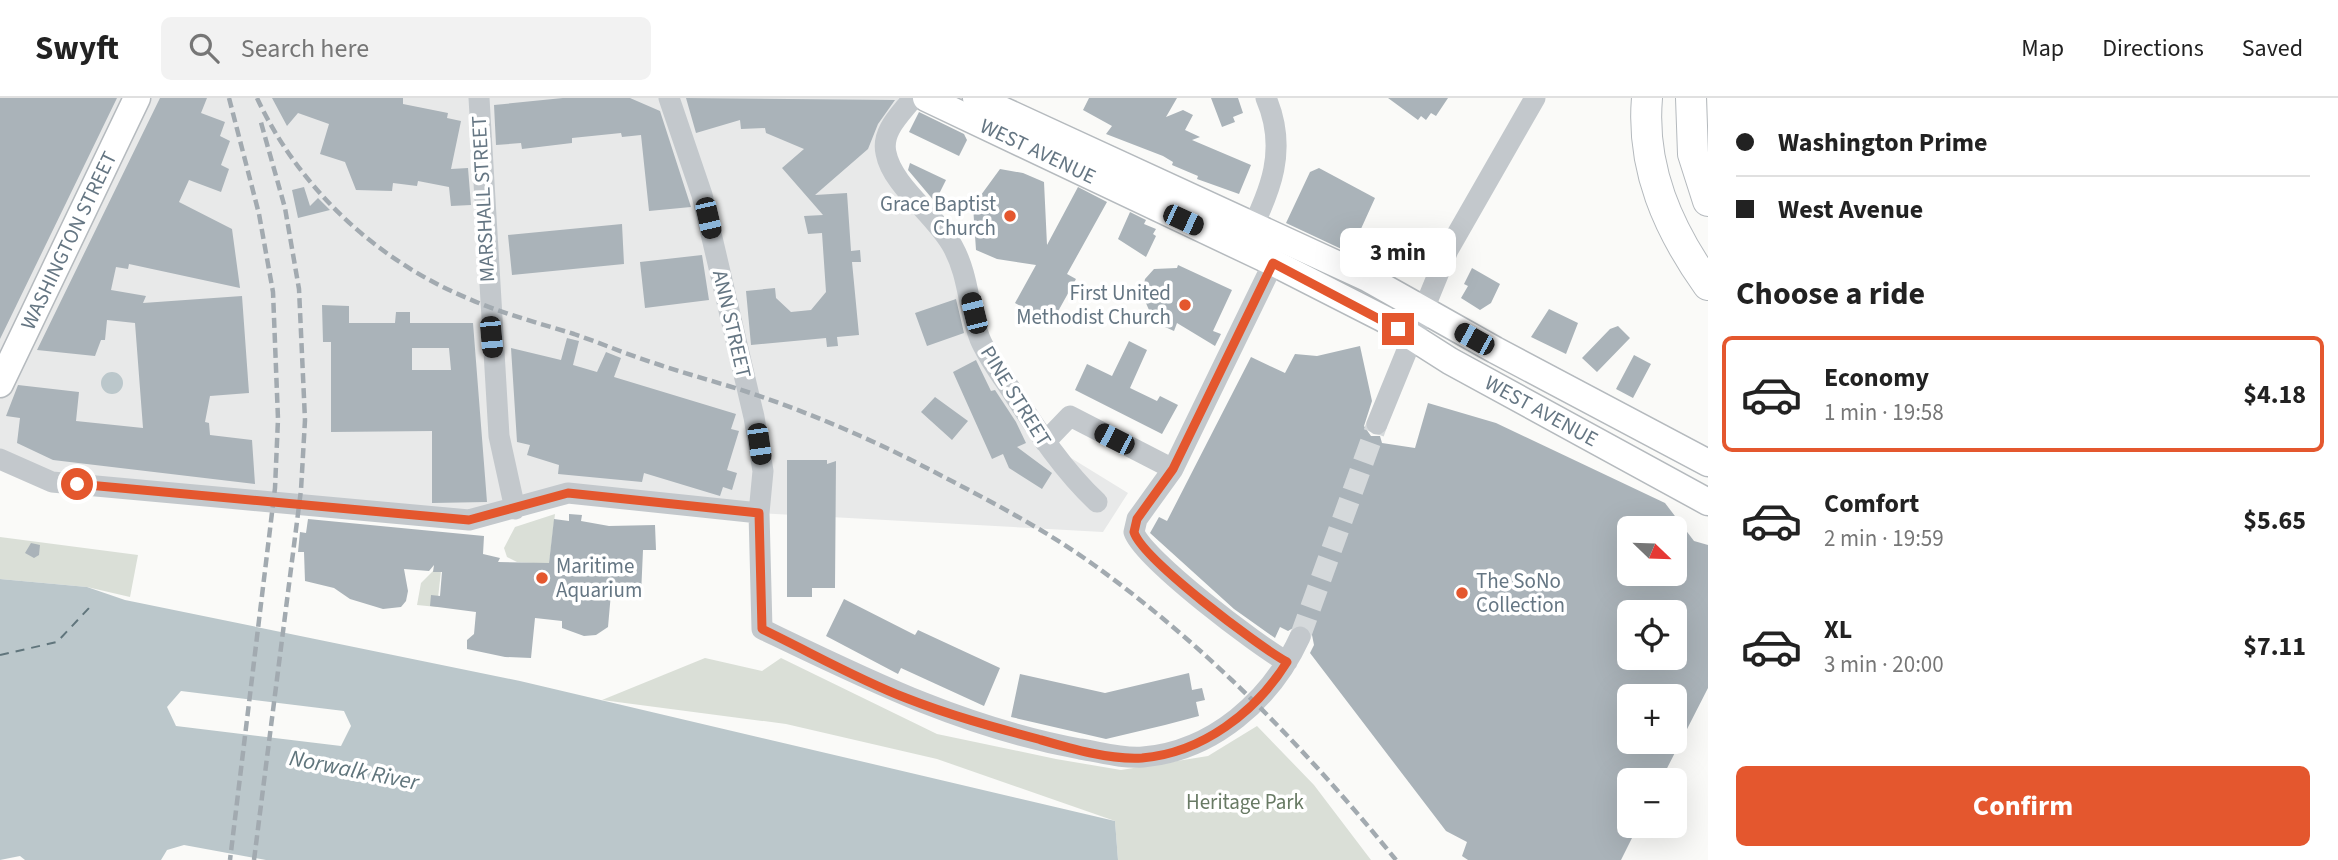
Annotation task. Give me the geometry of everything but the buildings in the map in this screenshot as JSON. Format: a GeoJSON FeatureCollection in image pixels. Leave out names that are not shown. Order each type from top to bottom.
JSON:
{"type":"FeatureCollection","features":[{"type":"Feature","properties":{"kind":"highway"},"geometry":{"type":"LineString","coordinates":[[1647,98],[1646,139],[1656,187],[1674,230],[1708,285]]}},
{"type":"Feature","properties":{"kind":"highway"},"geometry":{"type":"LineString","coordinates":[[1666,98],[1665,138],[1674,181],[1691,223],[1708,251]]}},
{"type":"Feature","properties":{"kind":"highway"},"geometry":{"type":"LineString","coordinates":[[1691,98],[1693,154],[1708,201]]}},
{"type":"Feature","properties":{"kind":"main road","name":"WASHINGTON STREET"},"geometry":{"type":"LineString","coordinates":[[0,384],[137,98]]}},
{"type":"Feature","properties":{"kind":"main road","name":"WEST AVENUE"},"geometry":{"type":"LineString","coordinates":[[926,98],[1247,237]]}},
{"type":"Feature","properties":{"kind":"main road","name":"WEST AVENUE"},"geometry":{"type":"LineString","coordinates":[[975,98],[1278,252],[1411,338],[1708,502]]}},
{"type":"Feature","properties":{"kind":"main road","name":"WEST AVENUE"},"geometry":{"type":"LineString","coordinates":[[1278,252],[1367,278],[1708,463]]}},
{"type":"Feature","properties":{"kind":"main road"},"geometry":{"type":"LineString","coordinates":[[1619,454],[1635,424]]}},
{"type":"Feature","properties":{"kind":"street","name":"MARSHALL STREET"},"geometry":{"type":"LineString","coordinates":[[479,98],[499,436],[515,509]]}},
{"type":"Feature","properties":{"kind":"street","name":"ANN STREET"},"geometry":{"type":"LineString","coordinates":[[669,98],[702,195],[754,417],[763,471],[759,513],[762,629],[904,697],[973,721],[1059,745],[1141,758],[1165,754],[1215,734],[1241,716],[1272,685],[1287,662]]}},
{"type":"Feature","properties":{"kind":"street","name":"PINE STREET"},"geometry":{"type":"LineString","coordinates":[[913,98],[886,138],[885,152],[891,170],[953,246],[961,265],[980,338],[1045,442],[1069,475],[1097,502]]}},
{"type":"Feature","properties":{"kind":"street"},"geometry":{"type":"LineString","coordinates":[[1247,237],[1276,170],[1278,142],[1266,98]]}},
{"type":"Feature","properties":{"kind":"street"},"geometry":{"type":"LineString","coordinates":[[1377,424],[1422,310],[1478,194],[1535,98]]}},
{"type":"Feature","properties":{"kind":"street"},"geometry":{"type":"LineString","coordinates":[[1278,252],[1173,469],[1137,519],[1134,532],[1137,541],[1239,631],[1287,662],[1300,637]]}},
{"type":"Feature","properties":{"kind":"street"},"geometry":{"type":"LineString","coordinates":[[1045,442],[1070,416],[1173,469]]}},
{"type":"Feature","properties":{"kind":"street"},"geometry":{"type":"LineString","coordinates":[[0,459],[52,482],[254,503],[469,520],[568,493],[759,513]]}},
{"type":"Feature","properties":{"kind":"shaded area"},"geometry":{"type":"Polygon","coordinates":[[[0,98],[912,98],[885,152],[940,227],[980,338],[1045,442],[1128,493],[1103,532],[759,513],[568,493],[469,520],[52,482],[0,459],[0,98]]]}},
{"type":"Feature","properties":{"kind":"green space"},"geometry":{"type":"Polygon","coordinates":[[[555,514],[549,564],[517,562],[507,557],[504,548],[515,527],[555,514]]]}},
{"type":"Feature","properties":{"kind":"green space"},"geometry":{"type":"Polygon","coordinates":[[[0,537],[138,555],[130,597],[87,587],[0,579],[0,537]]]}},
{"type":"Feature","properties":{"kind":"green space"},"geometry":{"type":"Polygon","coordinates":[[[442,562],[437,607],[417,605],[421,583],[442,562]]]}},
{"type":"Feature","properties":{"kind":"green space","name":"Heritage Park"},"geometry":{"type":"Polygon","coordinates":[[[705,658],[762,671],[781,658],[937,734],[1121,770],[1208,756],[1257,726],[1314,785],[1371,860],[1118,860],[1115,821],[937,759],[786,724],[602,700],[705,658]]]}},
{"type":"Feature","properties":{"kind":"water"},"geometry":{"type":"Polygon","coordinates":[[[108,372],[116,372],[123,379],[123,387],[116,394],[108,394],[101,387],[101,379],[108,372]]]}},
{"type":"Feature","properties":{"kind":"water","name":"Norwalk River"},"geometry":{"type":"Polygon","coordinates":[[[0,579],[87,587],[125,600],[520,681],[1115,821],[1118,860],[266,860],[184,845],[167,850],[161,860],[25,860],[20,856],[0,860],[0,579]]]}},
{"type":"Feature","properties":{"kind":"pier"},"geometry":{"type":"Polygon","coordinates":[[[181,691],[344,711],[351,726],[341,746],[176,726],[167,707],[181,691]]]}},
{"type":"Feature","properties":{"kind":"ferry route"},"geometry":{"type":"LineString","coordinates":[[0,655],[57,642],[89,608]]}},
{"type":"Feature","properties":{"kind":"tunnel"},"geometry":{"type":"LineString","coordinates":[[1300,637],[1377,424]]}},
{"type":"Feature","properties":{"kind":"railway"},"geometry":{"type":"LineString","coordinates":[[229,98],[259,214],[273,292],[278,419],[275,488],[230,860]]}},
{"type":"Feature","properties":{"kind":"railway"},"geometry":{"type":"LineString","coordinates":[[257,98],[274,131],[318,191],[372,242],[434,282],[520,318],[754,394],[834,425],[962,486],[1020,518],[1094,565],[1177,631],[1255,702],[1327,779],[1396,860]]}},
{"type":"Feature","properties":{"kind":"railway"},"geometry":{"type":"LineString","coordinates":[[254,860],[301,490],[305,420],[299,289],[285,208],[260,119]]}},
{"type":"Feature","properties":{"kind":"place","name":"Grace Baptist Church"},"geometry":{"type":"Point","coordinates":[1010,216]}},
{"type":"Feature","properties":{"kind":"place","name":"First United Methodist Church"},"geometry":{"type":"Point","coordinates":[1185,305]}},
{"type":"Feature","properties":{"kind":"place","name":"Maritime Aquarium"},"geometry":{"type":"Point","coordinates":[542,578]}},
{"type":"Feature","properties":{"kind":"place","name":"The SoNo Collection"},"geometry":{"type":"Point","coordinates":[1462,593]}},
{"type":"Feature","properties":{"kind":"route"},"geometry":{"type":"LineString","coordinates":[[77,484],[254,503],[469,520],[568,493],[759,513],[762,629],[904,697],[940,711],[1059,745],[1141,758],[1165,754],[1215,734],[1241,716],[1272,685],[1287,662],[1239,631],[1146,552],[1134,532],[1137,519],[1173,469],[1273,263],[1384,319],[1398,329]]}}]}
